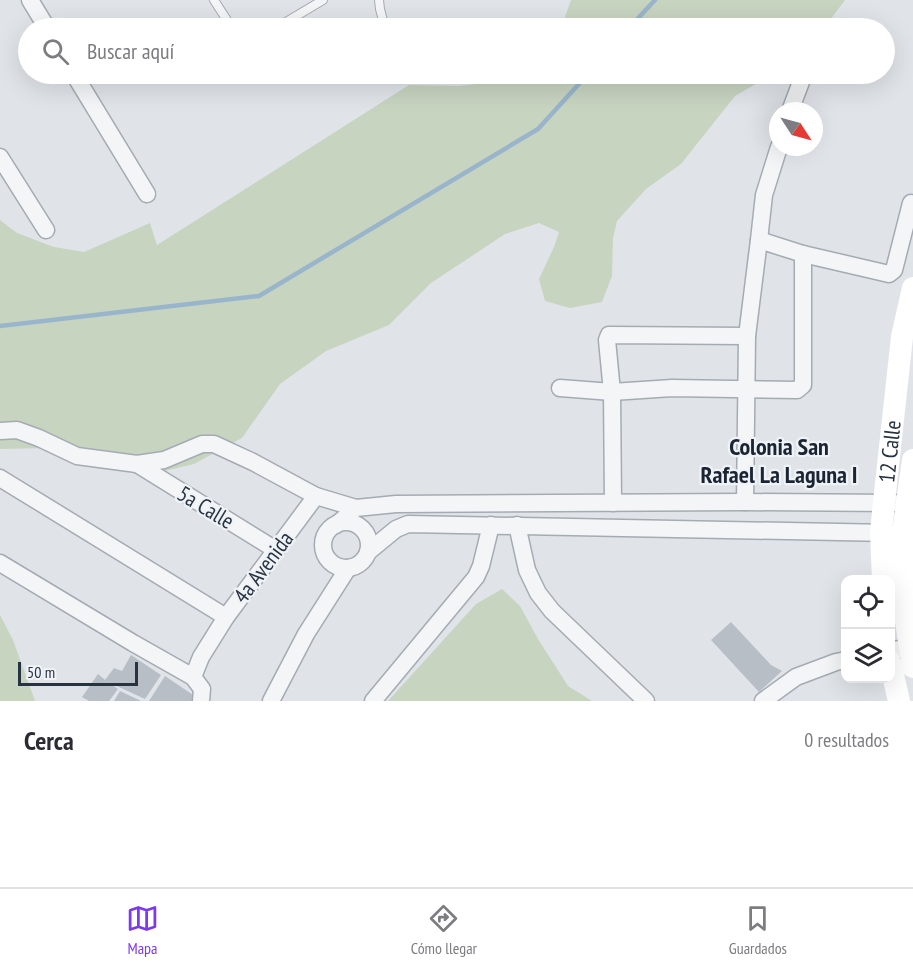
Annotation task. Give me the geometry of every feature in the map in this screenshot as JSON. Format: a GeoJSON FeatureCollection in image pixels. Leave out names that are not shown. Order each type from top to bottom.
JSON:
{"type":"FeatureCollection","features":[{"type":"Feature","properties":{"kind":"main road","name":"12 Calle"},"geometry":{"type":"LineString","coordinates":[[906,653],[902,595],[892,533],[884,502],[902,338],[913,288]]}},
{"type":"Feature","properties":{"kind":"main road","name":"12 Calle"},"geometry":{"type":"LineString","coordinates":[[884,575],[892,533],[906,504],[913,460]]}},
{"type":"Feature","properties":{"kind":"main road"},"geometry":{"type":"LineString","coordinates":[[895,682],[899,701]]}},
{"type":"Feature","properties":{"kind":"street"},"geometry":{"type":"LineString","coordinates":[[30,0],[41,18]]}},
{"type":"Feature","properties":{"kind":"street"},"geometry":{"type":"LineString","coordinates":[[80,84],[147,194]]}},
{"type":"Feature","properties":{"kind":"street"},"geometry":{"type":"LineString","coordinates":[[793,102],[800,84]]}},
{"type":"Feature","properties":{"kind":"street"},"geometry":{"type":"LineString","coordinates":[[745,502],[747,336],[765,195],[776,156]]}},
{"type":"Feature","properties":{"kind":"street"},"geometry":{"type":"LineString","coordinates":[[0,157],[46,230]]}},
{"type":"Feature","properties":{"kind":"street"},"geometry":{"type":"LineString","coordinates":[[759,240],[803,254],[889,274],[894,270],[911,203]]}},
{"type":"Feature","properties":{"kind":"street"},"geometry":{"type":"LineString","coordinates":[[560,388],[612,392],[672,388],[797,390],[803,385],[803,254]]}},
{"type":"Feature","properties":{"kind":"street"},"geometry":{"type":"LineString","coordinates":[[613,503],[612,392],[607,340],[609,335],[747,336]]}},
{"type":"Feature","properties":{"kind":"street","name":"5a Calle"},"geometry":{"type":"LineString","coordinates":[[0,430],[17,430],[77,456],[136,465],[164,460],[202,444],[214,444],[316,496]]}},
{"type":"Feature","properties":{"kind":"street","name":"5a Calle"},"geometry":{"type":"LineString","coordinates":[[136,465],[276,550]]}},
{"type":"Feature","properties":{"kind":"street"},"geometry":{"type":"LineString","coordinates":[[0,478],[226,617]]}},
{"type":"Feature","properties":{"kind":"street"},"geometry":{"type":"LineString","coordinates":[[316,496],[356,508],[396,504],[884,502],[906,504]]}},
{"type":"Feature","properties":{"kind":"street","name":"4a Avenida"},"geometry":{"type":"LineString","coordinates":[[193,677],[201,657],[226,617],[316,496]]}},
{"type":"Feature","properties":{"kind":"street"},"geometry":{"type":"LineString","coordinates":[[356,508],[326,535],[324,548],[326,555],[334,565],[341,568],[360,564],[368,552],[396,529],[408,524],[892,533]]}},
{"type":"Feature","properties":{"kind":"street"},"geometry":{"type":"LineString","coordinates":[[336,525],[347,523],[363,530],[368,540],[368,552]]}},
{"type":"Feature","properties":{"kind":"street"},"geometry":{"type":"LineString","coordinates":[[373,701],[476,578],[491,525]]}},
{"type":"Feature","properties":{"kind":"street"},"geometry":{"type":"LineString","coordinates":[[518,525],[526,570],[538,593],[552,611],[646,701]]}},
{"type":"Feature","properties":{"kind":"street"},"geometry":{"type":"LineString","coordinates":[[0,563],[193,677],[202,690],[201,701]]}},
{"type":"Feature","properties":{"kind":"street"},"geometry":{"type":"LineString","coordinates":[[270,701],[306,634],[348,568]]}},
{"type":"Feature","properties":{"kind":"street"},"geometry":{"type":"LineString","coordinates":[[763,701],[796,677],[841,661]]}},
{"type":"Feature","properties":{"kind":"lane"},"geometry":{"type":"LineString","coordinates":[[214,0],[226,18]]}},
{"type":"Feature","properties":{"kind":"lane"},"geometry":{"type":"LineString","coordinates":[[293,18],[323,0]]}},
{"type":"Feature","properties":{"kind":"lane"},"geometry":{"type":"LineString","coordinates":[[379,0],[382,18]]}},
{"type":"Feature","properties":{"kind":"green space"},"geometry":{"type":"Polygon","coordinates":[[[571,0],[845,0],[832,18],[565,18],[571,0]]]}},
{"type":"Feature","properties":{"kind":"green space"},"geometry":{"type":"Polygon","coordinates":[[[476,84],[756,84],[735,96],[681,164],[646,189],[617,221],[613,238],[612,276],[602,302],[570,308],[545,301],[539,279],[559,232],[539,223],[505,234],[431,283],[389,325],[326,351],[280,384],[242,438],[194,464],[160,472],[104,469],[51,448],[0,449],[0,220],[17,233],[54,247],[84,252],[150,223],[157,245],[409,85],[476,84]]]}},
{"type":"Feature","properties":{"kind":"green space"},"geometry":{"type":"Polygon","coordinates":[[[502,589],[520,606],[568,686],[592,701],[388,701],[476,604],[502,589]]]}},
{"type":"Feature","properties":{"kind":"green space"},"geometry":{"type":"Polygon","coordinates":[[[0,615],[13,640],[35,701],[0,701],[0,615]]]}},
{"type":"Feature","properties":{"kind":"building"},"geometry":{"type":"Polygon","coordinates":[[[731,622],[771,665],[782,671],[759,692],[711,640],[731,622]]]}},
{"type":"Feature","properties":{"kind":"building"},"geometry":{"type":"Polygon","coordinates":[[[131,655],[161,675],[145,699],[108,682],[118,689],[109,701],[89,701],[82,697],[98,674],[105,680],[114,668],[122,671],[131,655]]]}},
{"type":"Feature","properties":{"kind":"building"},"geometry":{"type":"Polygon","coordinates":[[[165,676],[202,701],[149,701],[165,676]]]}},
{"type":"Feature","properties":{"kind":"building"},"geometry":{"type":"Polygon","coordinates":[[[120,691],[141,701],[114,701],[120,691]]]}},
{"type":"Feature","properties":{"kind":"waterway"},"geometry":{"type":"LineString","coordinates":[[638,18],[655,0]]}},
{"type":"Feature","properties":{"kind":"waterway"},"geometry":{"type":"LineString","coordinates":[[0,326],[259,296],[538,129],[579,84]]}},
{"type":"Feature","properties":{"kind":"district","name":"Colonia San Rafael La Laguna I"},"geometry":{"type":"Point","coordinates":[779,461]}}]}
